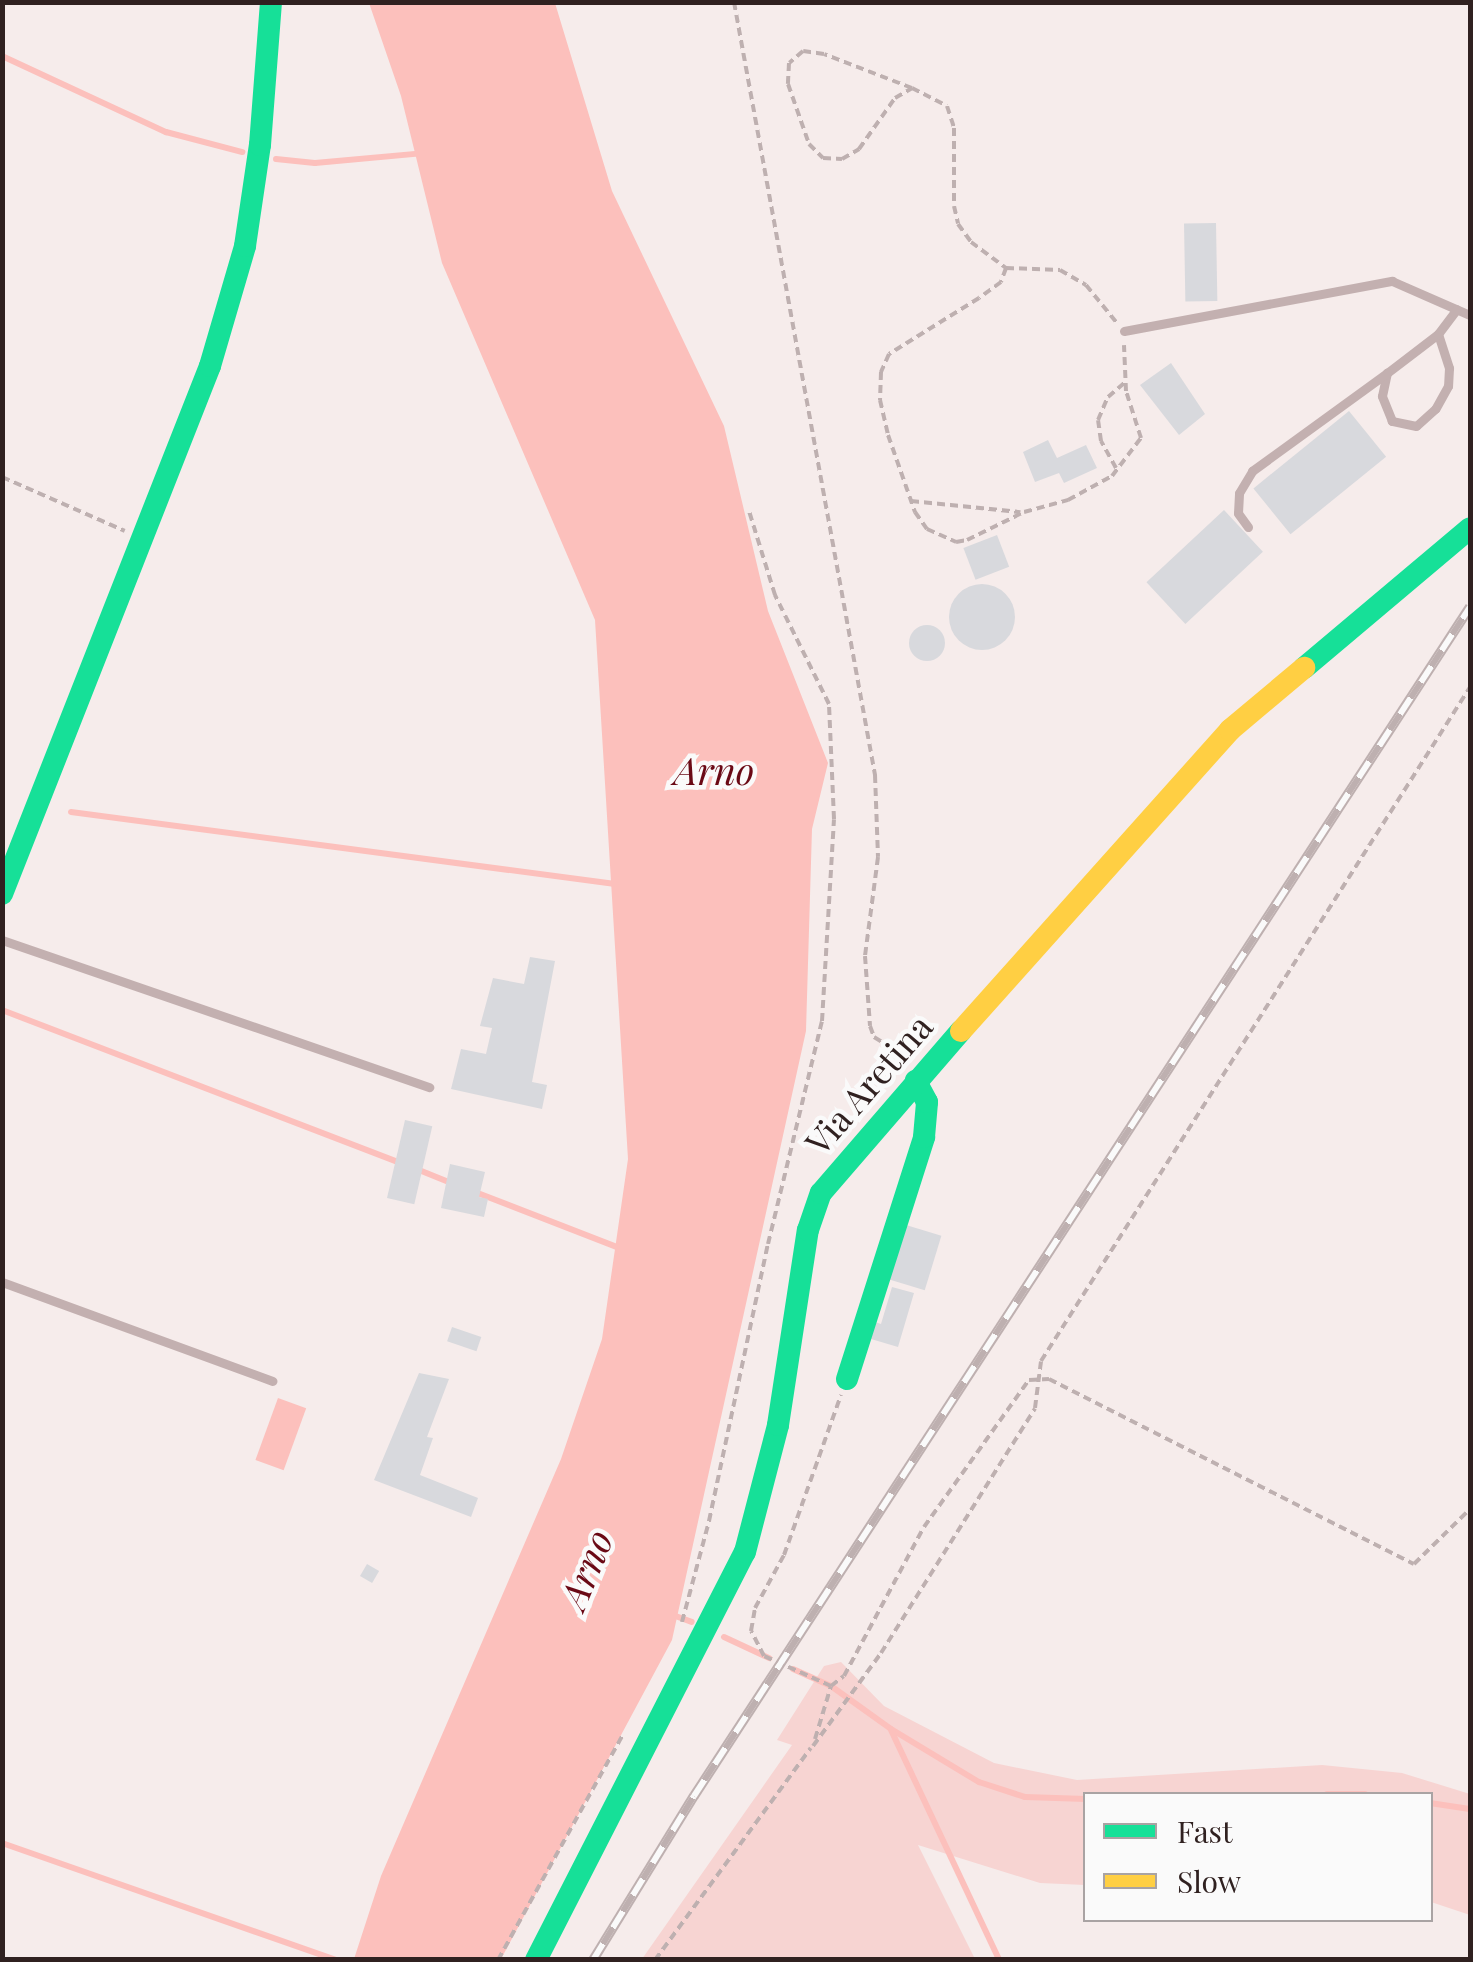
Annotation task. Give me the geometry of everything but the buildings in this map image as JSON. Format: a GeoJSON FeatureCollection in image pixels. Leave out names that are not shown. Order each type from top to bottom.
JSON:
{"type":"FeatureCollection","features":[{"type":"Feature","properties":{"kind":"main road"},"geometry":{"type":"LineString","coordinates":[[2,894],[210,366],[246,246],[260,144],[271,2]]}},
{"type":"Feature","properties":{"kind":"main road","name":"Via Aretina"},"geometry":{"type":"LineString","coordinates":[[536,1960],[745,1552],[778,1425],[808,1230],[821,1193],[916,1080],[1230,730],[1470,528]]}},
{"type":"Feature","properties":{"kind":"main road"},"geometry":{"type":"LineString","coordinates":[[847,1379],[924,1138],[928,1102],[916,1080]]}},
{"type":"Feature","properties":{"kind":"lane"},"geometry":{"type":"LineString","coordinates":[[1124,332],[1392,281],[1470,316]]}},
{"type":"Feature","properties":{"kind":"lane"},"geometry":{"type":"LineString","coordinates":[[1248,527],[1238,513],[1239,492],[1252,471],[1438,334],[1456,309]]}},
{"type":"Feature","properties":{"kind":"lane"},"geometry":{"type":"LineString","coordinates":[[1387,373],[1382,396],[1392,421],[1416,426],[1436,410],[1448,386],[1449,368],[1438,334]]}},
{"type":"Feature","properties":{"kind":"lane"},"geometry":{"type":"LineString","coordinates":[[2,940],[429,1087]]}},
{"type":"Feature","properties":{"kind":"lane"},"geometry":{"type":"LineString","coordinates":[[2,1282],[272,1381]]}},
{"type":"Feature","properties":{"kind":"path"},"geometry":{"type":"LineString","coordinates":[[734,2],[875,775],[878,857],[864,956],[870,1026],[874,1036],[905,1055],[916,1080]]}},
{"type":"Feature","properties":{"kind":"path"},"geometry":{"type":"LineString","coordinates":[[912,88],[895,98],[859,149],[842,159],[824,158],[809,144],[788,84],[790,62],[803,50],[824,54],[912,88],[947,106],[954,128],[954,206],[958,224],[971,242],[1006,268],[1060,270],[1086,285],[1124,332],[1125,382],[1140,438],[1117,470],[1068,500],[1024,512],[956,542],[927,529],[912,501],[888,436],[880,400],[881,372],[889,354],[1001,282],[1006,268]]}},
{"type":"Feature","properties":{"kind":"path"},"geometry":{"type":"LineString","coordinates":[[1117,470],[1102,441],[1098,420],[1108,397],[1125,382]]}},
{"type":"Feature","properties":{"kind":"path"},"geometry":{"type":"LineString","coordinates":[[2,477],[143,539]]}},
{"type":"Feature","properties":{"kind":"path"},"geometry":{"type":"LineString","coordinates":[[912,501],[1024,512]]}},
{"type":"Feature","properties":{"kind":"path"},"geometry":{"type":"LineString","coordinates":[[680,1627],[822,1021],[834,818],[830,704],[774,595],[748,511]]}},
{"type":"Feature","properties":{"kind":"path"},"geometry":{"type":"LineString","coordinates":[[655,1960],[854,1690],[1034,1408],[1041,1361],[1470,687]]}},
{"type":"Feature","properties":{"kind":"path"},"geometry":{"type":"LineString","coordinates":[[813,1746],[831,1686],[844,1676],[924,1527],[1029,1380],[1049,1378],[1414,1564],[1470,1509]]}},
{"type":"Feature","properties":{"kind":"path"},"geometry":{"type":"LineString","coordinates":[[831,1686],[764,1656],[750,1631],[755,1608],[784,1554],[847,1379]]}},
{"type":"Feature","properties":{"kind":"path"},"geometry":{"type":"LineString","coordinates":[[498,1960],[630,1723]]}},
{"type":"Feature","properties":{"kind":"shaded area"},"geometry":{"type":"Polygon","coordinates":[[[841,1662],[884,1706],[994,1763],[1077,1780],[1322,1765],[1402,1773],[1470,1794],[1470,1915],[1433,1903],[1433,1792],[1083,1792],[1083,1885],[1040,1883],[918,1845],[975,1959],[642,1959],[792,1745],[777,1740],[824,1666],[841,1662]]]}},
{"type":"Feature","properties":{"kind":"water","name":"Arno"},"geometry":{"type":"Polygon","coordinates":[[[369,3],[555,3],[612,191],[724,426],[768,611],[828,763],[812,829],[806,1031],[672,1640],[501,1959],[354,1959],[381,1876],[561,1459],[602,1339],[628,1159],[595,620],[442,263],[401,96],[369,3]]]}},
{"type":"Feature","properties":{"kind":"water"},"geometry":{"type":"Polygon","coordinates":[[[278,1398],[306,1408],[284,1470],[255,1460],[278,1398]]]}},
{"type":"Feature","properties":{"kind":"waterway"},"geometry":{"type":"LineString","coordinates":[[2,56],[166,132],[242,152]]}},
{"type":"Feature","properties":{"kind":"waterway"},"geometry":{"type":"LineString","coordinates":[[276,159],[315,163],[424,153]]}},
{"type":"Feature","properties":{"kind":"waterway"},"geometry":{"type":"LineString","coordinates":[[71,812],[615,884]]}},
{"type":"Feature","properties":{"kind":"waterway"},"geometry":{"type":"LineString","coordinates":[[2,1010],[403,1164]]}},
{"type":"Feature","properties":{"kind":"waterway"},"geometry":{"type":"LineString","coordinates":[[419,1170],[454,1184]]}},
{"type":"Feature","properties":{"kind":"waterway"},"geometry":{"type":"LineString","coordinates":[[475,1192],[622,1249]]}},
{"type":"Feature","properties":{"kind":"waterway"},"geometry":{"type":"LineString","coordinates":[[670,1614],[692,1622]]}},
{"type":"Feature","properties":{"kind":"waterway"},"geometry":{"type":"LineString","coordinates":[[724,1637],[769,1658]]}},
{"type":"Feature","properties":{"kind":"waterway"},"geometry":{"type":"LineString","coordinates":[[793,1669],[831,1686],[891,1729],[979,1782],[1025,1797],[1083,1799]]}},
{"type":"Feature","properties":{"kind":"waterway"},"geometry":{"type":"LineString","coordinates":[[891,1730],[999,1960]]}},
{"type":"Feature","properties":{"kind":"waterway"},"geometry":{"type":"LineString","coordinates":[[1433,1803],[1470,1809]]}},
{"type":"Feature","properties":{"kind":"waterway"},"geometry":{"type":"LineString","coordinates":[[2,1843],[337,1960]]}},
{"type":"Feature","properties":{"kind":"railway"},"geometry":{"type":"LineString","coordinates":[[593,1960],[694,1796],[1470,607]]}},
{"type":"Feature","properties":{"kind":"traffic: fast"},"geometry":{"type":"LineString","coordinates":[[2,894],[210,366],[245,246],[260,145],[271,2]]}},
{"type":"Feature","properties":{"kind":"traffic: fast"},"geometry":{"type":"LineString","coordinates":[[1304,668],[1470,528]]}},
{"type":"Feature","properties":{"kind":"traffic: fast"},"geometry":{"type":"LineString","coordinates":[[536,1960],[745,1552],[778,1425],[808,1230],[821,1193],[961,1031]]}},
{"type":"Feature","properties":{"kind":"traffic: fast"},"geometry":{"type":"LineString","coordinates":[[847,1379],[924,1137],[927,1102],[916,1081]]}},
{"type":"Feature","properties":{"kind":"traffic: slow"},"geometry":{"type":"LineString","coordinates":[[961,1031],[1230,730],[1304,668]]}}]}
